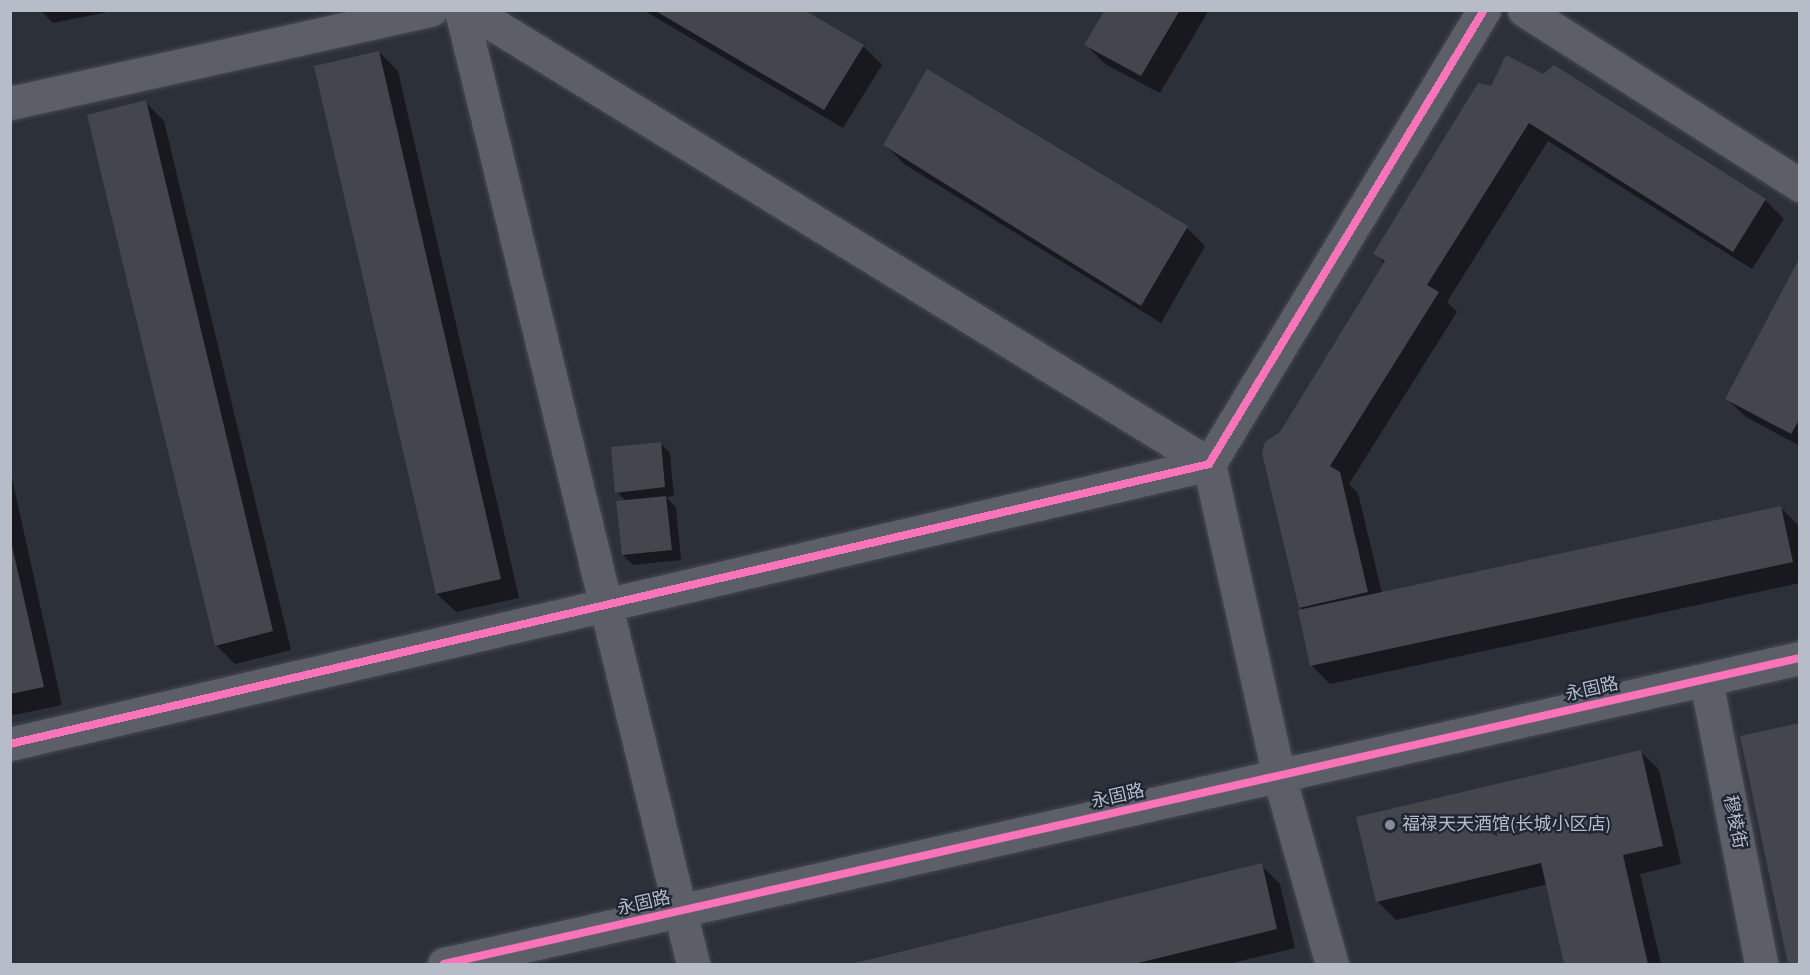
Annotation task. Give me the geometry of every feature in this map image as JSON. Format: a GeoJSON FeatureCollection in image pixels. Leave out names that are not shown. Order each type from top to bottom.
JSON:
{"type":"FeatureCollection","features":[{"type":"Feature","properties":{"kind":"street"},"geometry":{"type":"LineString","coordinates":[[10,103],[431,10]]}},
{"type":"Feature","properties":{"kind":"street"},"geometry":{"type":"LineString","coordinates":[[461,10],[693,964]]}},
{"type":"Feature","properties":{"kind":"street"},"geometry":{"type":"LineString","coordinates":[[470,10],[1209,464]]}},
{"type":"Feature","properties":{"kind":"street"},"geometry":{"type":"LineString","coordinates":[[1332,964],[1279,776],[1209,464],[1484,10]]}},
{"type":"Feature","properties":{"kind":"street"},"geometry":{"type":"LineString","coordinates":[[1524,10],[1800,185]]}},
{"type":"Feature","properties":{"kind":"street"},"geometry":{"type":"LineString","coordinates":[[10,744],[1209,464]]}},
{"type":"Feature","properties":{"kind":"street","name":"永固路"},"geometry":{"type":"LineString","coordinates":[[444,964],[1800,658]]}},
{"type":"Feature","properties":{"kind":"street","name":"穆棱街"},"geometry":{"type":"LineString","coordinates":[[1706,680],[1761,964]]}},
{"type":"Feature","properties":{"kind":"building"},"geometry":{"type":"Polygon","coordinates":[[[654,10],[804,10],[864,45],[824,110],[654,10]]]}},
{"type":"Feature","properties":{"kind":"building"},"geometry":{"type":"Polygon","coordinates":[[[1105,10],[1180,10],[1141,76],[1084,45],[1105,10]]]}},
{"type":"Feature","properties":{"kind":"building"},"geometry":{"type":"Polygon","coordinates":[[[379,51],[501,579],[436,594],[314,66],[379,51]]]}},
{"type":"Feature","properties":{"kind":"building"},"geometry":{"type":"Polygon","coordinates":[[[1506,55],[1543,74],[1554,65],[1766,199],[1733,252],[1529,123],[1427,285],[1439,292],[1330,466],[1340,472],[1368,592],[1299,608],[1262,453],[1265,442],[1280,432],[1385,261],[1373,254],[1478,83],[1491,86],[1506,55]]]}},
{"type":"Feature","properties":{"kind":"building"},"geometry":{"type":"Polygon","coordinates":[[[927,69],[1188,226],[1141,306],[883,145],[927,69]]]}},
{"type":"Feature","properties":{"kind":"building"},"geometry":{"type":"Polygon","coordinates":[[[146,100],[273,631],[215,646],[87,115],[146,100]]]}},
{"type":"Feature","properties":{"kind":"building"},"geometry":{"type":"Polygon","coordinates":[[[1800,257],[1800,418],[1791,434],[1725,399],[1800,257]]]}},
{"type":"Feature","properties":{"kind":"building"},"geometry":{"type":"Polygon","coordinates":[[[661,442],[665,487],[615,493],[611,447],[661,442]]]}},
{"type":"Feature","properties":{"kind":"building"},"geometry":{"type":"Polygon","coordinates":[[[666,496],[672,550],[622,555],[616,501],[666,496]]]}},
{"type":"Feature","properties":{"kind":"building"},"geometry":{"type":"Polygon","coordinates":[[[1781,506],[1793,562],[1310,666],[1298,610],[1781,506]]]}},
{"type":"Feature","properties":{"kind":"building"},"geometry":{"type":"Polygon","coordinates":[[[10,537],[44,687],[10,694],[10,537]]]}},
{"type":"Feature","properties":{"kind":"building"},"geometry":{"type":"Polygon","coordinates":[[[1800,723],[1800,964],[1788,964],[1740,736],[1800,723]]]}},
{"type":"Feature","properties":{"kind":"building"},"geometry":{"type":"Polygon","coordinates":[[[1641,750],[1663,846],[1623,855],[1648,964],[1564,964],[1541,863],[1376,902],[1356,817],[1641,750]]]}},
{"type":"Feature","properties":{"kind":"building"},"geometry":{"type":"Polygon","coordinates":[[[1262,863],[1277,929],[1134,964],[851,964],[1262,863]]]}},
{"type":"Feature","properties":{"kind":"cycle path"},"geometry":{"type":"LineString","coordinates":[[10,744],[1209,464],[1484,10]]}},
{"type":"Feature","properties":{"kind":"cycle path"},"geometry":{"type":"LineString","coordinates":[[444,964],[1800,658]]}},
{"type":"Feature","properties":{"kind":"place","name":"福禄天天酒馆(长城小区店)"},"geometry":{"type":"Point","coordinates":[1390,825]}}]}
